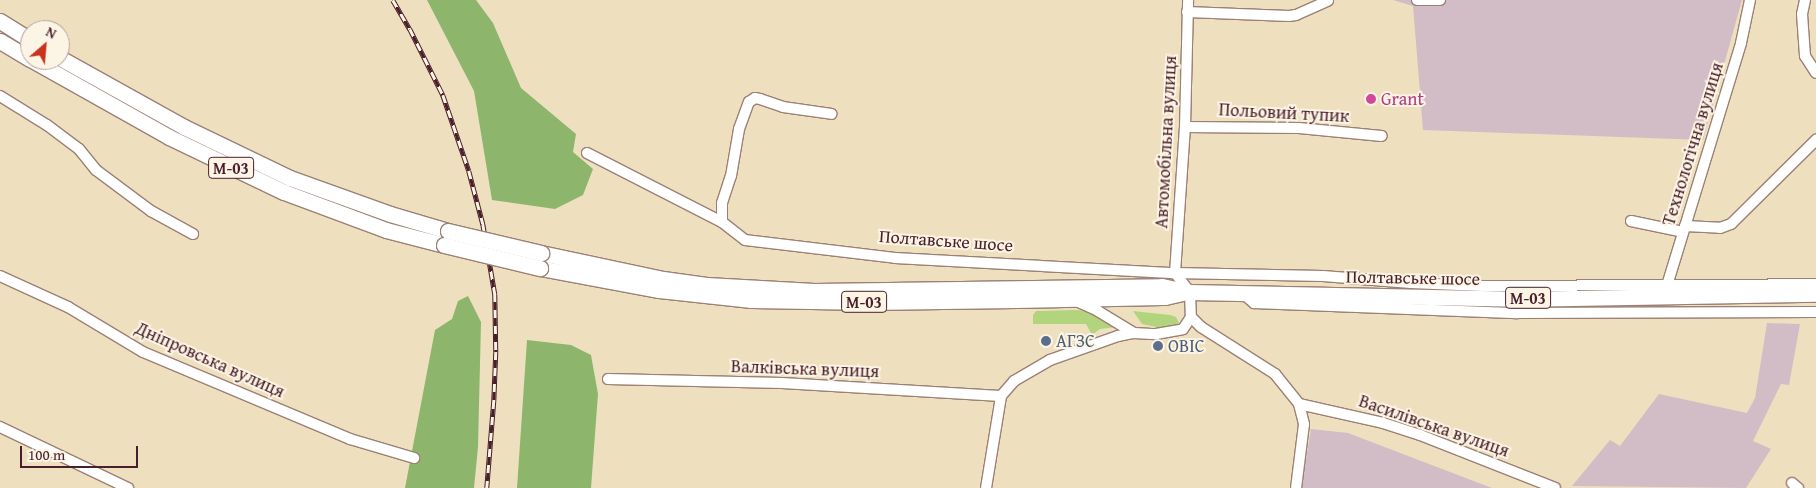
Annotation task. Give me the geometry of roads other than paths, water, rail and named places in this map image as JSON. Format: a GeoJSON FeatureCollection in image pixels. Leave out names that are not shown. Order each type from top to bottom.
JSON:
{"type":"FeatureCollection","features":[{"type":"Feature","properties":{"kind":"highway"},"geometry":{"type":"LineString","coordinates":[[0,21],[20,34]]}},
{"type":"Feature","properties":{"kind":"highway","name":"М-03"},"geometry":{"type":"LineString","coordinates":[[0,41],[20,53]]}},
{"type":"Feature","properties":{"kind":"highway","name":"М-03"},"geometry":{"type":"LineString","coordinates":[[70,64],[192,131],[290,178],[390,214],[446,238]]}},
{"type":"Feature","properties":{"kind":"highway","name":"М-03"},"geometry":{"type":"LineString","coordinates":[[49,70],[169,137],[284,192],[386,230],[446,238],[659,290],[750,300],[870,302],[1165,297],[1190,292]]}},
{"type":"Feature","properties":{"kind":"highway","name":"М-03"},"geometry":{"type":"LineString","coordinates":[[541,261],[663,279],[750,289],[870,291],[1162,286],[1190,292]]}},
{"type":"Feature","properties":{"kind":"highway","name":"Полтавське шосе"},"geometry":{"type":"LineString","coordinates":[[1190,292],[1515,298],[1665,291],[1816,294]]}},
{"type":"Feature","properties":{"kind":"street","name":"Автомобільна вулиця"},"geometry":{"type":"LineString","coordinates":[[1175,273],[1185,127],[1188,0]]}},
{"type":"Feature","properties":{"kind":"street"},"geometry":{"type":"LineString","coordinates":[[1417,0],[1440,0]]}},
{"type":"Feature","properties":{"kind":"street","name":"Технологічна вулиця"},"geometry":{"type":"LineString","coordinates":[[1665,291],[1741,43],[1750,0]]}},
{"type":"Feature","properties":{"kind":"street"},"geometry":{"type":"LineString","coordinates":[[1805,0],[1802,14],[1805,56],[1816,73]]}},
{"type":"Feature","properties":{"kind":"street"},"geometry":{"type":"LineString","coordinates":[[1187,12],[1289,16],[1296,15],[1328,1]]}},
{"type":"Feature","properties":{"kind":"street"},"geometry":{"type":"LineString","coordinates":[[0,96],[47,125],[79,149],[96,170],[151,211],[193,234]]}},
{"type":"Feature","properties":{"kind":"street"},"geometry":{"type":"LineString","coordinates":[[722,222],[722,203],[730,176],[739,129],[749,102],[754,98],[783,107],[832,114]]}},
{"type":"Feature","properties":{"kind":"street","name":"Польовий тупик"},"geometry":{"type":"LineString","coordinates":[[1185,127],[1299,128],[1382,136]]}},
{"type":"Feature","properties":{"kind":"street"},"geometry":{"type":"LineString","coordinates":[[1631,221],[1684,229],[1720,228],[1731,224],[1816,140]]}},
{"type":"Feature","properties":{"kind":"street","name":"Полтавське шосе"},"geometry":{"type":"LineString","coordinates":[[587,153],[722,222],[745,240],[895,258],[1175,273],[1323,276],[1411,284],[1665,291],[1816,284]]}},
{"type":"Feature","properties":{"kind":"street"},"geometry":{"type":"LineString","coordinates":[[986,488],[1000,396],[1014,380],[1050,360],[1118,336],[1134,333],[1175,332],[1183,330],[1192,317],[1190,292],[1175,273]]}},
{"type":"Feature","properties":{"kind":"street","name":"Дніпровська вулиця"},"geometry":{"type":"LineString","coordinates":[[0,276],[68,307],[143,352],[350,439],[414,458]]}},
{"type":"Feature","properties":{"kind":"street"},"geometry":{"type":"LineString","coordinates":[[1241,293],[1254,304],[1508,313],[1816,312]]}},
{"type":"Feature","properties":{"kind":"street"},"geometry":{"type":"LineString","coordinates":[[1070,299],[1098,311],[1134,333]]}},
{"type":"Feature","properties":{"kind":"street"},"geometry":{"type":"LineString","coordinates":[[1192,317],[1202,327],[1275,374],[1299,404],[1304,424],[1296,488]]}},
{"type":"Feature","properties":{"kind":"street","name":"Валківська вулиця"},"geometry":{"type":"LineString","coordinates":[[608,378],[782,383],[1000,396]]}},
{"type":"Feature","properties":{"kind":"street","name":"Василівська вулиця"},"geometry":{"type":"LineString","coordinates":[[1299,404],[1383,423],[1420,435],[1555,488]]}},
{"type":"Feature","properties":{"kind":"street"},"geometry":{"type":"LineString","coordinates":[[0,427],[128,488]]}},
{"type":"Feature","properties":{"kind":"railway"},"geometry":{"type":"LineString","coordinates":[[393,0],[410,29],[443,95],[469,171],[483,224],[495,294],[496,352],[487,488]]}},
{"type":"Feature","properties":{"kind":"place","name":"Grant"},"geometry":{"type":"Point","coordinates":[1371,99]}},
{"type":"Feature","properties":{"kind":"place","name":"АГЗС"},"geometry":{"type":"Point","coordinates":[1046,341]}},
{"type":"Feature","properties":{"kind":"place","name":"ОВІС"},"geometry":{"type":"Point","coordinates":[1158,346]}}]}
